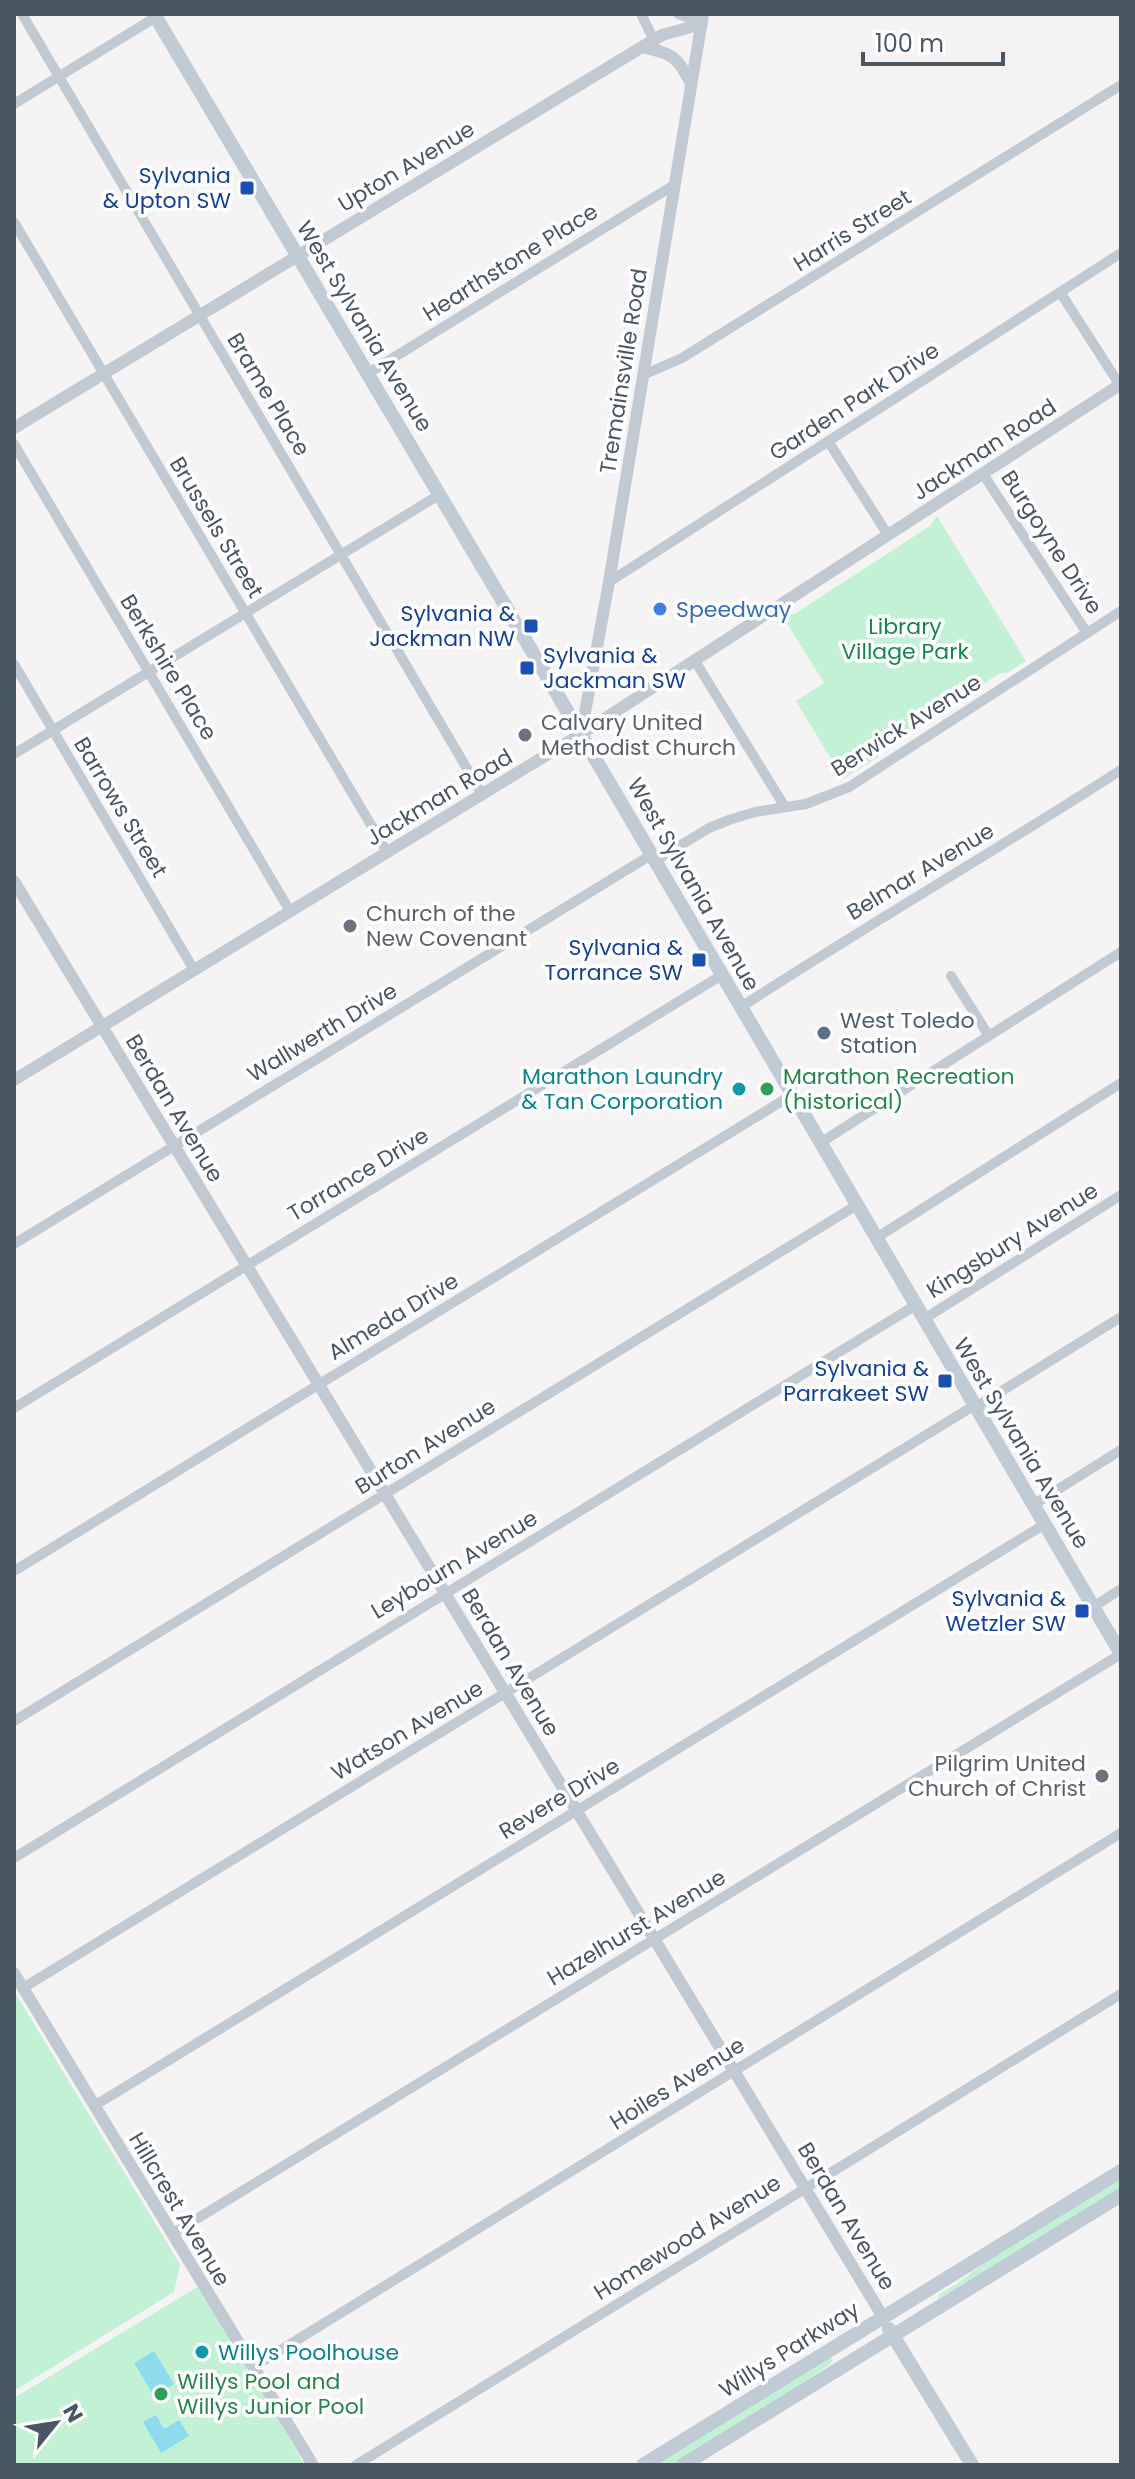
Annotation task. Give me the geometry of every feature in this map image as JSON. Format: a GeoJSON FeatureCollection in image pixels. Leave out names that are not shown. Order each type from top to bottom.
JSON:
{"type":"FeatureCollection","features":[{"type":"Feature","properties":{"kind":"main road","name":"West Sylvania Avenue"},"geometry":{"type":"LineString","coordinates":[[155,16],[1121,1654]]}},
{"type":"Feature","properties":{"kind":"main road","name":"Willys Parkway"},"geometry":{"type":"LineString","coordinates":[[643,2465],[1121,2172]]}},
{"type":"Feature","properties":{"kind":"main road","name":"Willys Parkway"},"geometry":{"type":"LineString","coordinates":[[683,2465],[1121,2195]]}},
{"type":"Feature","properties":{"kind":"main road"},"geometry":{"type":"LineString","coordinates":[[923,2293],[934,2311]]}},
{"type":"Feature","properties":{"kind":"main road","name":"Berdan Avenue"},"geometry":{"type":"LineString","coordinates":[[883,2317],[972,2465]]}},
{"type":"Feature","properties":{"kind":"main road"},"geometry":{"type":"LineString","coordinates":[[835,2347],[846,2365]]}},
{"type":"Feature","properties":{"kind":"street","name":"Brame Place"},"geometry":{"type":"LineString","coordinates":[[22,14],[482,794]]}},
{"type":"Feature","properties":{"kind":"street"},"geometry":{"type":"LineString","coordinates":[[641,14],[654,40]]}},
{"type":"Feature","properties":{"kind":"street"},"geometry":{"type":"LineString","coordinates":[[678,14],[702,19]]}},
{"type":"Feature","properties":{"kind":"street"},"geometry":{"type":"LineString","coordinates":[[14,104],[155,16]]}},
{"type":"Feature","properties":{"kind":"street","name":"Upton Avenue"},"geometry":{"type":"LineString","coordinates":[[14,428],[662,35],[702,19]]}},
{"type":"Feature","properties":{"kind":"street","name":"Tremainsville Road"},"geometry":{"type":"LineString","coordinates":[[581,734],[702,19]]}},
{"type":"Feature","properties":{"kind":"street"},"geometry":{"type":"LineString","coordinates":[[642,47],[671,54],[683,67],[691,84]]}},
{"type":"Feature","properties":{"kind":"street","name":"Harris Street"},"geometry":{"type":"LineString","coordinates":[[643,375],[682,358],[1121,85]]}},
{"type":"Feature","properties":{"kind":"street","name":"Hearthstone Place"},"geometry":{"type":"LineString","coordinates":[[367,374],[674,185]]}},
{"type":"Feature","properties":{"kind":"street","name":"Brussels Street"},"geometry":{"type":"LineString","coordinates":[[14,222],[387,852]]}},
{"type":"Feature","properties":{"kind":"street","name":"Garden Park Drive"},"geometry":{"type":"LineString","coordinates":[[609,582],[1121,253]]}},
{"type":"Feature","properties":{"kind":"street"},"geometry":{"type":"LineString","coordinates":[[1060,292],[1121,385]]}},
{"type":"Feature","properties":{"kind":"street","name":"Jackman Road"},"geometry":{"type":"LineString","coordinates":[[14,1080],[581,734],[1121,385]]}},
{"type":"Feature","properties":{"kind":"street"},"geometry":{"type":"LineString","coordinates":[[828,441],[888,535]]}},
{"type":"Feature","properties":{"kind":"street","name":"Berkshire Place"},"geometry":{"type":"LineString","coordinates":[[14,444],[290,911]]}},
{"type":"Feature","properties":{"kind":"street","name":"Burgoyne Drive"},"geometry":{"type":"LineString","coordinates":[[983,474],[1087,633]]}},
{"type":"Feature","properties":{"kind":"street"},"geometry":{"type":"LineString","coordinates":[[14,754],[439,495]]}},
{"type":"Feature","properties":{"kind":"street","name":"Berwick Avenue"},"geometry":{"type":"LineString","coordinates":[[653,858],[744,814],[819,800],[849,787],[1121,611]]}},
{"type":"Feature","properties":{"kind":"street"},"geometry":{"type":"LineString","coordinates":[[695,661],[785,807]]}},
{"type":"Feature","properties":{"kind":"street","name":"Barrows Street"},"geometry":{"type":"LineString","coordinates":[[14,664],[194,970]]}},
{"type":"Feature","properties":{"kind":"street","name":"Belmar Avenue"},"geometry":{"type":"LineString","coordinates":[[741,1007],[1121,770]]}},
{"type":"Feature","properties":{"kind":"street","name":"Wallwerth Drive"},"geometry":{"type":"LineString","coordinates":[[14,1244],[653,858]]}},
{"type":"Feature","properties":{"kind":"street","name":"Berdan Avenue"},"geometry":{"type":"LineString","coordinates":[[14,881],[883,2317]]}},
{"type":"Feature","properties":{"kind":"street"},"geometry":{"type":"LineString","coordinates":[[820,1143],[1121,952]]}},
{"type":"Feature","properties":{"kind":"street","name":"Torrance Drive"},"geometry":{"type":"LineString","coordinates":[[14,1408],[722,975]]}},
{"type":"Feature","properties":{"kind":"street"},"geometry":{"type":"LineString","coordinates":[[951,976],[989,1036]]}},
{"type":"Feature","properties":{"kind":"street"},"geometry":{"type":"LineString","coordinates":[[876,1238],[1121,1083]]}},
{"type":"Feature","properties":{"kind":"street","name":"Almeda Drive"},"geometry":{"type":"LineString","coordinates":[[14,1571],[792,1095]]}},
{"type":"Feature","properties":{"kind":"street","name":"Kingsbury Avenue"},"geometry":{"type":"LineString","coordinates":[[924,1319],[1121,1195]]}},
{"type":"Feature","properties":{"kind":"street","name":"Burton Avenue"},"geometry":{"type":"LineString","coordinates":[[14,1721],[857,1205]]}},
{"type":"Feature","properties":{"kind":"street","name":"Leybourn Avenue"},"geometry":{"type":"LineString","coordinates":[[14,1858],[916,1305]]}},
{"type":"Feature","properties":{"kind":"street","name":"Watson Avenue"},"geometry":{"type":"LineString","coordinates":[[23,1988],[1121,1317]]}},
{"type":"Feature","properties":{"kind":"street"},"geometry":{"type":"LineString","coordinates":[[1033,1505],[1121,1450]]}},
{"type":"Feature","properties":{"kind":"street","name":"Revere Drive"},"geometry":{"type":"LineString","coordinates":[[94,2106],[1045,1524]]}},
{"type":"Feature","properties":{"kind":"street"},"geometry":{"type":"LineString","coordinates":[[1093,1607],[1121,1589]]}},
{"type":"Feature","properties":{"kind":"street","name":"Hazelhurst Avenue"},"geometry":{"type":"LineString","coordinates":[[172,2234],[1121,1654]]}},
{"type":"Feature","properties":{"kind":"street","name":"Hoiles Avenue"},"geometry":{"type":"LineString","coordinates":[[253,2367],[1121,1833]]}},
{"type":"Feature","properties":{"kind":"street","name":"Hillcrest Avenue"},"geometry":{"type":"LineString","coordinates":[[14,1973],[313,2465]]}},
{"type":"Feature","properties":{"kind":"street","name":"Homewood Avenue"},"geometry":{"type":"LineString","coordinates":[[356,2465],[1121,1994]]}},
{"type":"Feature","properties":{"kind":"green space","name":"Library Village Park"},"geometry":{"type":"Polygon","coordinates":[[[937,516],[1026,661],[1007,673],[1000,673],[843,779],[796,701],[824,683],[783,617],[796,613],[930,526],[937,516]]]}},
{"type":"Feature","properties":{"kind":"green space"},"geometry":{"type":"Polygon","coordinates":[[[14,1991],[180,2264],[174,2292],[14,2391],[14,1991]]]}},
{"type":"Feature","properties":{"kind":"green space"},"geometry":{"type":"Polygon","coordinates":[[[1118,2179],[1121,2181],[1121,2191],[938,2299],[939,2294],[996,2254],[1118,2179]]]}},
{"type":"Feature","properties":{"kind":"green space"},"geometry":{"type":"Polygon","coordinates":[[[204,2283],[304,2465],[14,2465],[14,2398],[204,2283]]]}},
{"type":"Feature","properties":{"kind":"green space"},"geometry":{"type":"Polygon","coordinates":[[[830,2357],[833,2362],[782,2398],[674,2465],[654,2465],[830,2357]]]}},
{"type":"Feature","properties":{"kind":"water"},"geometry":{"type":"Polygon","coordinates":[[[154,2351],[174,2384],[154,2396],[134,2363],[154,2351]]]}},
{"type":"Feature","properties":{"kind":"water"},"geometry":{"type":"Polygon","coordinates":[[[156,2415],[164,2429],[179,2420],[189,2436],[161,2453],[143,2422],[156,2415]]]}},
{"type":"Feature","properties":{"kind":"place","name":"Sylvania & Upton SW"},"geometry":{"type":"Point","coordinates":[247,188]}},
{"type":"Feature","properties":{"kind":"place","name":"Speedway"},"geometry":{"type":"Point","coordinates":[660,609]}},
{"type":"Feature","properties":{"kind":"place","name":"Sylvania & Jackman NW"},"geometry":{"type":"Point","coordinates":[531,626]}},
{"type":"Feature","properties":{"kind":"place","name":"Sylvania & Jackman SW"},"geometry":{"type":"Point","coordinates":[527,668]}},
{"type":"Feature","properties":{"kind":"place","name":"Calvary United Methodist Church"},"geometry":{"type":"Point","coordinates":[525,735]}},
{"type":"Feature","properties":{"kind":"place","name":"Church of the New Covenant"},"geometry":{"type":"Point","coordinates":[350,926]}},
{"type":"Feature","properties":{"kind":"place","name":"Sylvania & Torrance SW"},"geometry":{"type":"Point","coordinates":[699,960]}},
{"type":"Feature","properties":{"kind":"place","name":"West Toledo Station"},"geometry":{"type":"Point","coordinates":[824,1033]}},
{"type":"Feature","properties":{"kind":"place","name":"Marathon Laundry & Tan Corporation"},"geometry":{"type":"Point","coordinates":[739,1089]}},
{"type":"Feature","properties":{"kind":"place","name":"Marathon Recreation (historical)"},"geometry":{"type":"Point","coordinates":[767,1089]}},
{"type":"Feature","properties":{"kind":"place","name":"Sylvania & Parrakeet SW"},"geometry":{"type":"Point","coordinates":[945,1381]}},
{"type":"Feature","properties":{"kind":"place","name":"Sylvania & Wetzler SW"},"geometry":{"type":"Point","coordinates":[1082,1611]}},
{"type":"Feature","properties":{"kind":"place","name":"Pilgrim United Church of Christ"},"geometry":{"type":"Point","coordinates":[1102,1776]}},
{"type":"Feature","properties":{"kind":"place","name":"Willys Poolhouse"},"geometry":{"type":"Point","coordinates":[202,2352]}},
{"type":"Feature","properties":{"kind":"place","name":"Willys Pool and Willys Junior Pool"},"geometry":{"type":"Point","coordinates":[161,2394]}}]}
